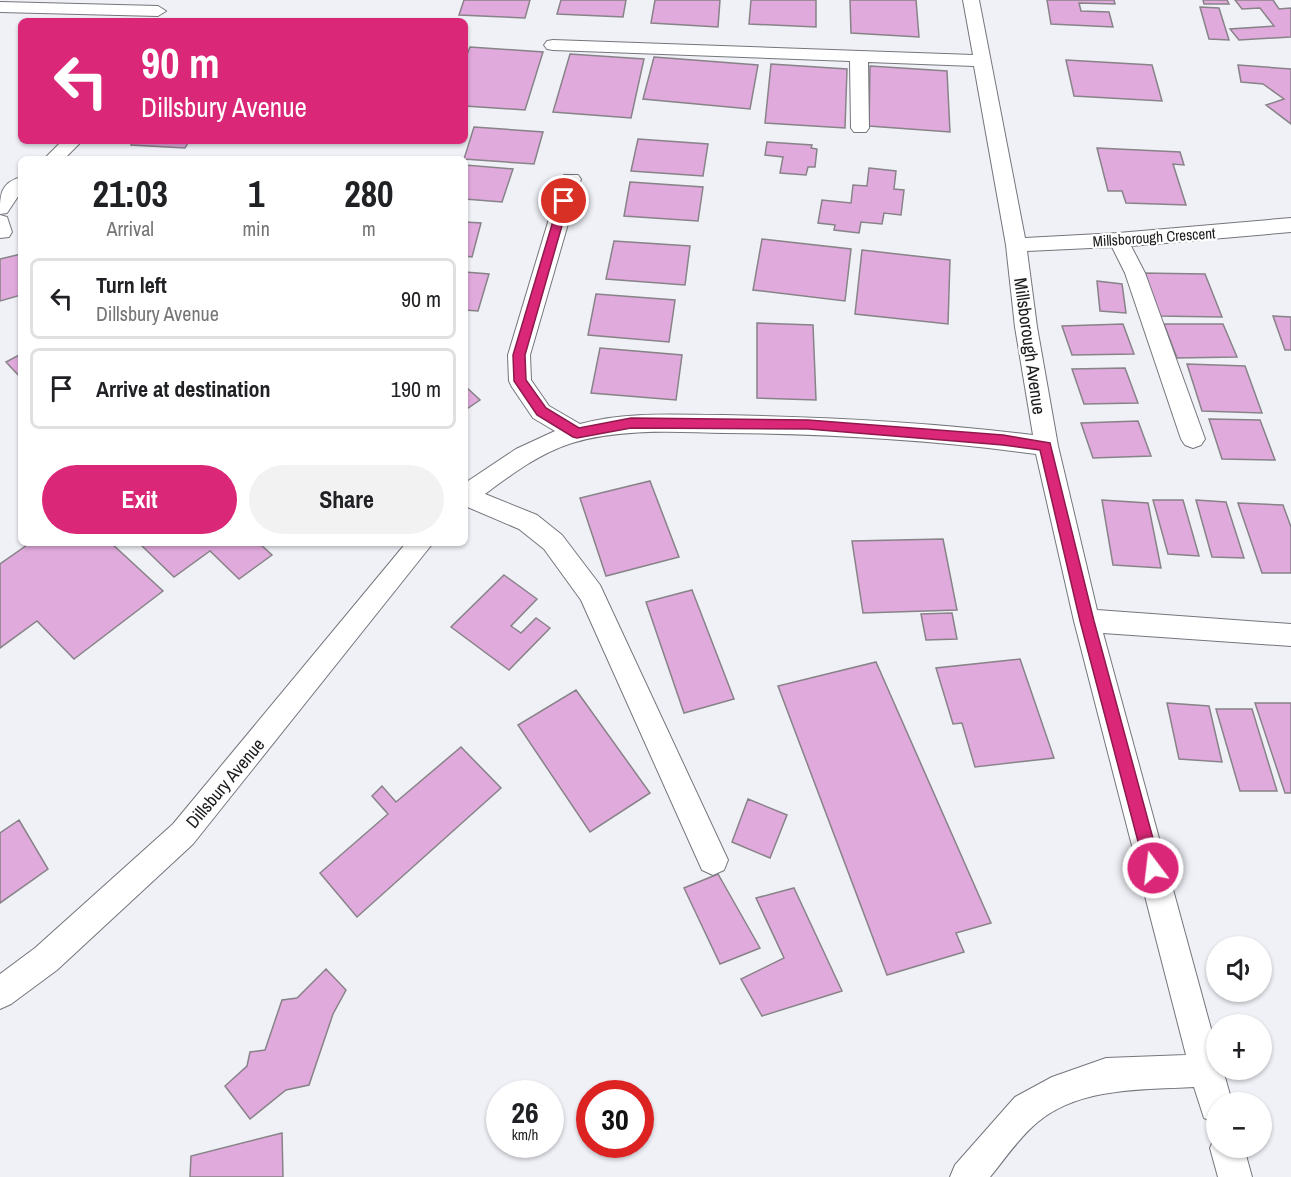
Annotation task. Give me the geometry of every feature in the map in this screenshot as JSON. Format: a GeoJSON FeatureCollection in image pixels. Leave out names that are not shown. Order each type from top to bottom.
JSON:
{"type":"FeatureCollection","features":[{"type":"Feature","properties":{"kind":"street","name":"Millsborough Avenue"},"geometry":{"type":"LineString","coordinates":[[971,0],[1016,245],[1026,327],[1046,446],[1087,621],[1206,1066]]}},
{"type":"Feature","properties":{"kind":"street"},"geometry":{"type":"LineString","coordinates":[[0,7],[159,11]]}},
{"type":"Feature","properties":{"kind":"street"},"geometry":{"type":"LineString","coordinates":[[553,45],[982,61]]}},
{"type":"Feature","properties":{"kind":"street"},"geometry":{"type":"LineString","coordinates":[[859,56],[860,128]]}},
{"type":"Feature","properties":{"kind":"street"},"geometry":{"type":"LineString","coordinates":[[56,156],[70,144]]}},
{"type":"Feature","properties":{"kind":"street"},"geometry":{"type":"LineString","coordinates":[[570,179],[519,355],[520,381],[541,412],[577,434]]}},
{"type":"Feature","properties":{"kind":"street"},"geometry":{"type":"LineString","coordinates":[[0,208],[12,189],[18,185]]}},
{"type":"Feature","properties":{"kind":"street","name":"Millsborough Crescent"},"geometry":{"type":"LineString","coordinates":[[1016,245],[1118,240],[1291,225]]}},
{"type":"Feature","properties":{"kind":"street"},"geometry":{"type":"LineString","coordinates":[[1118,240],[1135,273],[1193,439]]}},
{"type":"Feature","properties":{"kind":"street"},"geometry":{"type":"LineString","coordinates":[[468,494],[544,444],[577,434],[631,423],[808,424],[1003,440],[1046,446]]}},
{"type":"Feature","properties":{"kind":"street"},"geometry":{"type":"LineString","coordinates":[[468,497],[528,522],[553,542],[591,593],[713,860]]}},
{"type":"Feature","properties":{"kind":"street","name":"Dillsbury Avenue"},"geometry":{"type":"LineString","coordinates":[[0,993],[46,959],[183,834],[419,546]]}},
{"type":"Feature","properties":{"kind":"street"},"geometry":{"type":"LineString","coordinates":[[1087,621],[1291,635]]}},
{"type":"Feature","properties":{"kind":"street"},"geometry":{"type":"LineString","coordinates":[[967,1177],[1028,1109],[1064,1089],[1106,1075],[1206,1070]]}},
{"type":"Feature","properties":{"kind":"street"},"geometry":{"type":"LineString","coordinates":[[1230,1158],[1235,1177]]}},
{"type":"Feature","properties":{"kind":"building"},"geometry":{"type":"Polygon","coordinates":[[[464,0],[530,0],[525,18],[459,15],[464,0]]]}},
{"type":"Feature","properties":{"kind":"building"},"geometry":{"type":"Polygon","coordinates":[[[561,0],[626,0],[623,17],[557,14],[561,0]]]}},
{"type":"Feature","properties":{"kind":"building"},"geometry":{"type":"Polygon","coordinates":[[[655,0],[720,0],[718,27],[651,23],[655,0]]]}},
{"type":"Feature","properties":{"kind":"building"},"geometry":{"type":"Polygon","coordinates":[[[751,0],[816,0],[816,27],[749,24],[751,0]]]}},
{"type":"Feature","properties":{"kind":"building"},"geometry":{"type":"Polygon","coordinates":[[[850,0],[916,0],[919,37],[851,33],[850,0]]]}},
{"type":"Feature","properties":{"kind":"building"},"geometry":{"type":"Polygon","coordinates":[[[1047,0],[1114,0],[1115,4],[1079,3],[1081,11],[1109,12],[1113,27],[1051,24],[1047,0]]]}},
{"type":"Feature","properties":{"kind":"building"},"geometry":{"type":"Polygon","coordinates":[[[1203,0],[1227,0],[1229,4],[1204,4],[1203,0]]]}},
{"type":"Feature","properties":{"kind":"building"},"geometry":{"type":"Polygon","coordinates":[[[1235,0],[1273,0],[1279,9],[1291,8],[1291,37],[1239,40],[1230,29],[1274,26],[1260,8],[1242,9],[1235,0]]]}},
{"type":"Feature","properties":{"kind":"building"},"geometry":{"type":"Polygon","coordinates":[[[1200,7],[1219,8],[1229,40],[1209,39],[1200,7]]]}},
{"type":"Feature","properties":{"kind":"building"},"geometry":{"type":"Polygon","coordinates":[[[470,47],[543,52],[525,110],[468,106],[468,52],[470,47]]]}},
{"type":"Feature","properties":{"kind":"building"},"geometry":{"type":"Polygon","coordinates":[[[570,54],[644,59],[631,118],[553,112],[570,54]]]}},
{"type":"Feature","properties":{"kind":"building"},"geometry":{"type":"Polygon","coordinates":[[[654,57],[758,65],[750,109],[643,99],[654,57]]]}},
{"type":"Feature","properties":{"kind":"building"},"geometry":{"type":"Polygon","coordinates":[[[1066,60],[1152,65],[1162,101],[1074,96],[1066,60]]]}},
{"type":"Feature","properties":{"kind":"building"},"geometry":{"type":"Polygon","coordinates":[[[771,64],[847,69],[845,128],[765,123],[771,64]]]}},
{"type":"Feature","properties":{"kind":"building"},"geometry":{"type":"Polygon","coordinates":[[[1238,65],[1291,69],[1291,124],[1266,105],[1284,99],[1263,84],[1241,82],[1238,65]]]}},
{"type":"Feature","properties":{"kind":"building"},"geometry":{"type":"Polygon","coordinates":[[[870,66],[947,71],[950,132],[869,126],[870,66]]]}},
{"type":"Feature","properties":{"kind":"building"},"geometry":{"type":"Polygon","coordinates":[[[474,127],[543,132],[534,164],[468,159],[468,156],[465,156],[474,127]]]}},
{"type":"Feature","properties":{"kind":"building"},"geometry":{"type":"Polygon","coordinates":[[[638,139],[708,144],[703,176],[631,171],[638,139]]]}},
{"type":"Feature","properties":{"kind":"building"},"geometry":{"type":"Polygon","coordinates":[[[767,142],[812,145],[811,148],[817,149],[815,167],[808,167],[806,175],[780,173],[783,157],[765,155],[767,142]]]}},
{"type":"Feature","properties":{"kind":"building"},"geometry":{"type":"Polygon","coordinates":[[[132,144],[187,144],[185,148],[132,144]]]}},
{"type":"Feature","properties":{"kind":"building"},"geometry":{"type":"Polygon","coordinates":[[[1097,148],[1180,152],[1184,165],[1173,164],[1186,205],[1126,203],[1122,191],[1108,191],[1097,148]]]}},
{"type":"Feature","properties":{"kind":"building"},"geometry":{"type":"Polygon","coordinates":[[[468,165],[513,169],[502,202],[468,199],[468,165]]]}},
{"type":"Feature","properties":{"kind":"building"},"geometry":{"type":"Polygon","coordinates":[[[869,168],[896,171],[894,189],[904,190],[901,215],[884,213],[882,224],[861,222],[859,233],[834,230],[835,225],[818,223],[822,200],[851,203],[853,185],[867,186],[869,168]]]}},
{"type":"Feature","properties":{"kind":"building"},"geometry":{"type":"Polygon","coordinates":[[[630,182],[703,187],[698,221],[624,216],[630,182]]]}},
{"type":"Feature","properties":{"kind":"building"},"geometry":{"type":"Polygon","coordinates":[[[468,222],[481,223],[472,257],[468,256],[468,222]]]}},
{"type":"Feature","properties":{"kind":"building"},"geometry":{"type":"Polygon","coordinates":[[[762,239],[851,249],[845,301],[753,290],[762,239]]]}},
{"type":"Feature","properties":{"kind":"building"},"geometry":{"type":"Polygon","coordinates":[[[614,241],[690,246],[685,285],[606,279],[614,241]]]}},
{"type":"Feature","properties":{"kind":"building"},"geometry":{"type":"Polygon","coordinates":[[[862,250],[950,260],[948,324],[855,314],[862,250]]]}},
{"type":"Feature","properties":{"kind":"building"},"geometry":{"type":"Polygon","coordinates":[[[18,255],[18,296],[0,301],[0,259],[18,255]]]}},
{"type":"Feature","properties":{"kind":"building"},"geometry":{"type":"Polygon","coordinates":[[[468,272],[489,274],[478,311],[468,310],[468,272]]]}},
{"type":"Feature","properties":{"kind":"building"},"geometry":{"type":"Polygon","coordinates":[[[1141,273],[1205,274],[1222,317],[1156,316],[1141,273]]]}},
{"type":"Feature","properties":{"kind":"building"},"geometry":{"type":"Polygon","coordinates":[[[1097,281],[1122,284],[1126,313],[1100,311],[1097,281]]]}},
{"type":"Feature","properties":{"kind":"building"},"geometry":{"type":"Polygon","coordinates":[[[596,294],[675,300],[669,342],[588,335],[596,294]]]}},
{"type":"Feature","properties":{"kind":"building"},"geometry":{"type":"Polygon","coordinates":[[[1273,316],[1291,317],[1291,350],[1285,350],[1273,316]]]}},
{"type":"Feature","properties":{"kind":"building"},"geometry":{"type":"Polygon","coordinates":[[[757,323],[813,325],[816,400],[757,398],[757,323]]]}},
{"type":"Feature","properties":{"kind":"building"},"geometry":{"type":"Polygon","coordinates":[[[1123,324],[1134,354],[1072,355],[1062,326],[1123,324]]]}},
{"type":"Feature","properties":{"kind":"building"},"geometry":{"type":"Polygon","coordinates":[[[1164,324],[1223,324],[1237,357],[1177,358],[1164,324]]]}},
{"type":"Feature","properties":{"kind":"building"},"geometry":{"type":"Polygon","coordinates":[[[600,348],[682,355],[676,400],[591,393],[600,348]]]}},
{"type":"Feature","properties":{"kind":"building"},"geometry":{"type":"Polygon","coordinates":[[[18,356],[18,375],[6,362],[18,356]]]}},
{"type":"Feature","properties":{"kind":"building"},"geometry":{"type":"Polygon","coordinates":[[[1187,364],[1245,366],[1262,413],[1202,411],[1187,364]]]}},
{"type":"Feature","properties":{"kind":"building"},"geometry":{"type":"Polygon","coordinates":[[[1125,368],[1138,403],[1084,404],[1072,369],[1125,368]]]}},
{"type":"Feature","properties":{"kind":"building"},"geometry":{"type":"Polygon","coordinates":[[[468,389],[480,400],[468,408],[468,389]]]}},
{"type":"Feature","properties":{"kind":"building"},"geometry":{"type":"Polygon","coordinates":[[[1209,419],[1260,420],[1275,460],[1222,459],[1209,419]]]}},
{"type":"Feature","properties":{"kind":"building"},"geometry":{"type":"Polygon","coordinates":[[[1138,421],[1151,456],[1093,458],[1081,423],[1138,421]]]}},
{"type":"Feature","properties":{"kind":"building"},"geometry":{"type":"Polygon","coordinates":[[[650,481],[679,557],[606,576],[580,498],[650,481]]]}},
{"type":"Feature","properties":{"kind":"building"},"geometry":{"type":"Polygon","coordinates":[[[1102,500],[1148,503],[1161,568],[1113,565],[1102,500]]]}},
{"type":"Feature","properties":{"kind":"building"},"geometry":{"type":"Polygon","coordinates":[[[1153,500],[1183,500],[1199,556],[1168,554],[1153,500]]]}},
{"type":"Feature","properties":{"kind":"building"},"geometry":{"type":"Polygon","coordinates":[[[1196,500],[1226,502],[1244,558],[1212,557],[1196,500]]]}},
{"type":"Feature","properties":{"kind":"building"},"geometry":{"type":"Polygon","coordinates":[[[1238,503],[1283,505],[1291,527],[1291,573],[1262,573],[1238,503]]]}},
{"type":"Feature","properties":{"kind":"building"},"geometry":{"type":"Polygon","coordinates":[[[943,539],[957,610],[863,613],[852,541],[943,539]]]}},
{"type":"Feature","properties":{"kind":"building"},"geometry":{"type":"Polygon","coordinates":[[[26,546],[114,546],[163,591],[74,659],[37,621],[0,648],[0,564],[26,546]]]}},
{"type":"Feature","properties":{"kind":"building"},"geometry":{"type":"Polygon","coordinates":[[[142,546],[262,546],[272,555],[239,579],[210,551],[174,577],[142,546]]]}},
{"type":"Feature","properties":{"kind":"building"},"geometry":{"type":"Polygon","coordinates":[[[504,575],[537,599],[511,626],[521,633],[536,618],[550,628],[509,670],[451,627],[504,575]]]}},
{"type":"Feature","properties":{"kind":"building"},"geometry":{"type":"Polygon","coordinates":[[[692,590],[734,699],[684,713],[646,602],[692,590]]]}},
{"type":"Feature","properties":{"kind":"building"},"geometry":{"type":"Polygon","coordinates":[[[952,613],[957,639],[926,640],[921,614],[952,613]]]}},
{"type":"Feature","properties":{"kind":"building"},"geometry":{"type":"Polygon","coordinates":[[[1020,659],[1054,758],[975,767],[962,723],[953,724],[936,668],[1020,659]]]}},
{"type":"Feature","properties":{"kind":"building"},"geometry":{"type":"Polygon","coordinates":[[[876,662],[991,923],[956,933],[964,952],[887,975],[778,686],[876,662]]]}},
{"type":"Feature","properties":{"kind":"building"},"geometry":{"type":"Polygon","coordinates":[[[576,690],[650,793],[590,832],[518,725],[576,690]]]}},
{"type":"Feature","properties":{"kind":"building"},"geometry":{"type":"Polygon","coordinates":[[[1167,703],[1209,706],[1222,762],[1179,759],[1167,703]]]}},
{"type":"Feature","properties":{"kind":"building"},"geometry":{"type":"Polygon","coordinates":[[[1255,703],[1291,703],[1291,793],[1285,793],[1255,703]]]}},
{"type":"Feature","properties":{"kind":"building"},"geometry":{"type":"Polygon","coordinates":[[[1216,709],[1252,709],[1277,791],[1240,791],[1216,709]]]}},
{"type":"Feature","properties":{"kind":"building"},"geometry":{"type":"Polygon","coordinates":[[[461,747],[501,788],[357,917],[320,873],[388,814],[372,796],[382,786],[396,802],[461,747]]]}},
{"type":"Feature","properties":{"kind":"building"},"geometry":{"type":"Polygon","coordinates":[[[748,799],[787,815],[770,858],[732,842],[748,799]]]}},
{"type":"Feature","properties":{"kind":"building"},"geometry":{"type":"Polygon","coordinates":[[[19,820],[48,869],[0,903],[0,833],[19,820]]]}},
{"type":"Feature","properties":{"kind":"building"},"geometry":{"type":"Polygon","coordinates":[[[718,874],[760,948],[720,964],[684,888],[718,874]]]}},
{"type":"Feature","properties":{"kind":"building"},"geometry":{"type":"Polygon","coordinates":[[[794,888],[842,991],[762,1016],[741,979],[784,958],[756,898],[794,888]]]}},
{"type":"Feature","properties":{"kind":"building"},"geometry":{"type":"Polygon","coordinates":[[[326,969],[346,990],[333,1014],[309,1085],[286,1090],[250,1119],[225,1086],[247,1066],[250,1052],[265,1050],[282,1000],[297,998],[326,969]]]}},
{"type":"Feature","properties":{"kind":"building"},"geometry":{"type":"Polygon","coordinates":[[[282,1133],[283,1177],[190,1177],[191,1156],[282,1133]]]}},
{"type":"Feature","properties":{"kind":"route"},"geometry":{"type":"LineString","coordinates":[[564,201],[519,355],[520,381],[541,412],[577,434],[631,423],[808,424],[1003,440],[1046,446],[1087,621],[1153,868]]}}]}
